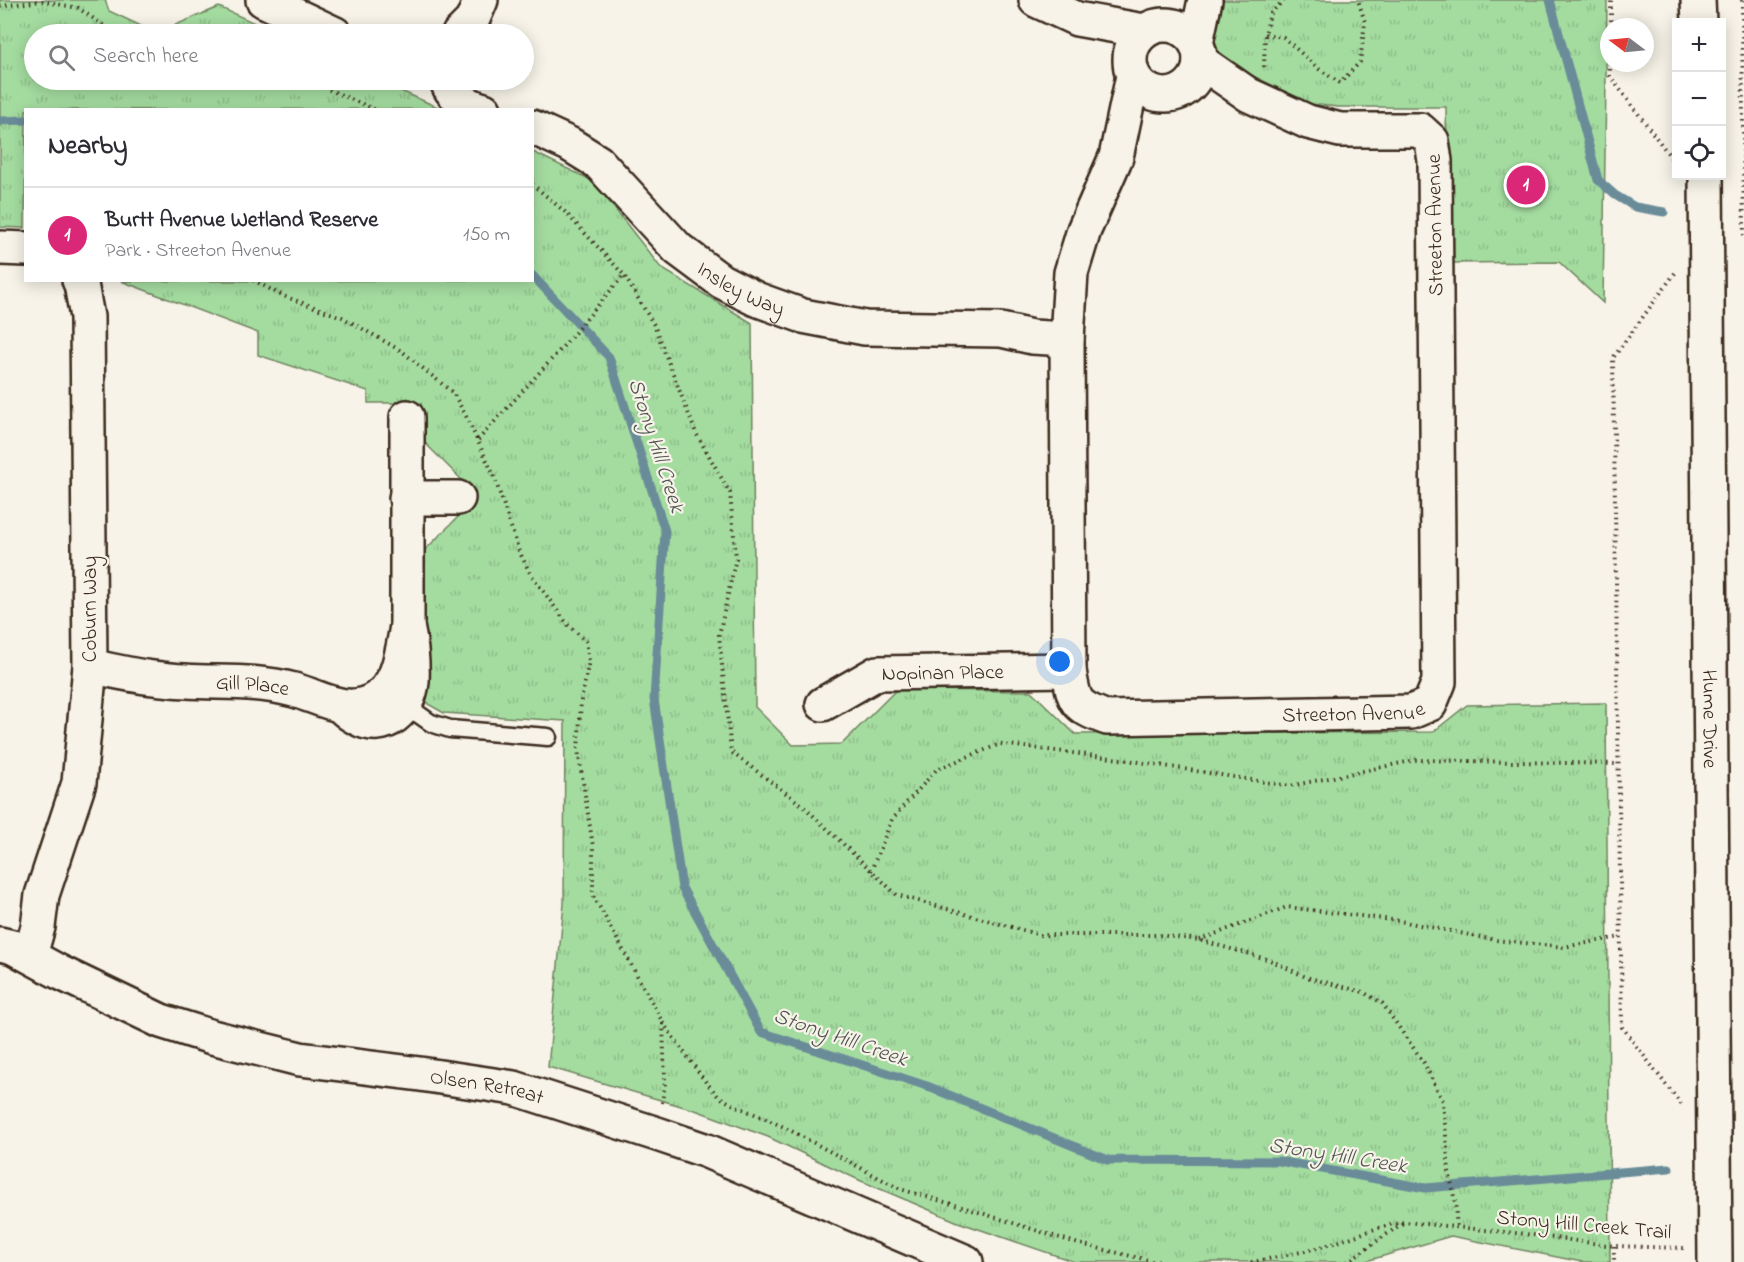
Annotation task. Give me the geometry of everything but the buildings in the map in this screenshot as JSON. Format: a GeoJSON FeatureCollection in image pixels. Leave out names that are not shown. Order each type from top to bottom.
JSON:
{"type":"FeatureCollection","features":[{"type":"Feature","properties":{"kind":"street"},"geometry":{"type":"LineString","coordinates":[[263,0],[313,24]]}},
{"type":"Feature","properties":{"kind":"street"},"geometry":{"type":"LineString","coordinates":[[1036,0],[1077,19],[1131,71],[1147,91],[1156,94],[1187,72],[1205,0]]}},
{"type":"Feature","properties":{"kind":"street"},"geometry":{"type":"LineString","coordinates":[[1698,0],[1699,18]]}},
{"type":"Feature","properties":{"kind":"street"},"geometry":{"type":"LineString","coordinates":[[1710,18],[1711,0]]}},
{"type":"Feature","properties":{"kind":"street"},"geometry":{"type":"LineString","coordinates":[[1077,19],[1163,18],[1190,35],[1187,72]]}},
{"type":"Feature","properties":{"kind":"street"},"geometry":{"type":"LineString","coordinates":[[1131,71],[1130,56],[1137,38],[1163,18]]}},
{"type":"Feature","properties":{"kind":"street","name":"Streeton Avenue"},"geometry":{"type":"LineString","coordinates":[[1116,157],[1187,72],[1258,99],[1308,122],[1340,130],[1420,130],[1432,141],[1435,161],[1438,682],[1430,704],[1411,712],[1107,718],[1086,710],[1073,696],[1069,670],[1067,330],[1071,273],[1084,230],[1116,157],[1131,71]]}},
{"type":"Feature","properties":{"kind":"street"},"geometry":{"type":"LineString","coordinates":[[452,90],[455,95],[478,108]]}},
{"type":"Feature","properties":{"kind":"street"},"geometry":{"type":"LineString","coordinates":[[478,90],[488,96],[499,108]]}},
{"type":"Feature","properties":{"kind":"street","name":"Insley Way"},"geometry":{"type":"LineString","coordinates":[[534,128],[569,144],[598,162],[678,249],[721,281],[756,299],[803,316],[865,328],[1001,330],[1032,337],[1067,330]]}},
{"type":"Feature","properties":{"kind":"street","name":"Hume Drive"},"geometry":{"type":"LineString","coordinates":[[1706,180],[1715,1254]]}},
{"type":"Feature","properties":{"kind":"street"},"geometry":{"type":"LineString","coordinates":[[0,248],[24,248]]}},
{"type":"Feature","properties":{"kind":"street","name":"Coburn Way"},"geometry":{"type":"LineString","coordinates":[[14,948],[38,927],[42,895],[79,783],[88,678],[87,317],[80,282]]}},
{"type":"Feature","properties":{"kind":"street","name":"Coburn Way"},"geometry":{"type":"LineString","coordinates":[[87,317],[95,282]]}},
{"type":"Feature","properties":{"kind":"street"},"geometry":{"type":"LineString","coordinates":[[396,699],[399,666],[407,626],[406,417]]}},
{"type":"Feature","properties":{"kind":"street"},"geometry":{"type":"LineString","coordinates":[[406,498],[458,498]]}},
{"type":"Feature","properties":{"kind":"street","name":"Nopinan Place"},"geometry":{"type":"LineString","coordinates":[[824,704],[877,673],[1069,670]]}},
{"type":"Feature","properties":{"kind":"street","name":"Gill Place"},"geometry":{"type":"LineString","coordinates":[[88,678],[257,682],[294,690],[340,706],[356,707],[371,702],[396,699]]}},
{"type":"Feature","properties":{"kind":"street","name":"Olsen Retreat"},"geometry":{"type":"LineString","coordinates":[[14,948],[125,1005],[161,1021],[212,1037],[300,1059],[514,1088],[657,1134],[707,1151],[966,1262]]}},
{"type":"Feature","properties":{"kind":"lane"},"geometry":{"type":"LineString","coordinates":[[396,699],[431,723],[450,729],[548,737]]}},
{"type":"Feature","properties":{"kind":"path"},"geometry":{"type":"LineString","coordinates":[[1258,99],[1264,75],[1265,34],[1270,14],[1284,0]]}},
{"type":"Feature","properties":{"kind":"path"},"geometry":{"type":"LineString","coordinates":[[1265,34],[1283,37],[1319,69],[1340,83],[1360,62],[1365,22],[1358,0]]}},
{"type":"Feature","properties":{"kind":"path"},"geometry":{"type":"LineString","coordinates":[[1611,0],[1611,18]]}},
{"type":"Feature","properties":{"kind":"path"},"geometry":{"type":"LineString","coordinates":[[1742,0],[1744,238]]}},
{"type":"Feature","properties":{"kind":"path"},"geometry":{"type":"LineString","coordinates":[[0,6],[42,1],[78,8],[101,24]]}},
{"type":"Feature","properties":{"kind":"path"},"geometry":{"type":"LineString","coordinates":[[1610,72],[1610,76],[1672,157]]}},
{"type":"Feature","properties":{"kind":"path"},"geometry":{"type":"LineString","coordinates":[[330,90],[371,108]]}},
{"type":"Feature","properties":{"kind":"path"},"geometry":{"type":"LineString","coordinates":[[534,186],[565,212],[624,275],[654,325],[696,433],[730,493],[736,558],[719,635],[732,752],[802,805],[897,895],[1040,935],[1158,935],[1199,940],[1270,960],[1306,977],[1363,992],[1382,1003],[1424,1063],[1443,1101],[1457,1228]]}},
{"type":"Feature","properties":{"kind":"path"},"geometry":{"type":"LineString","coordinates":[[1680,266],[1613,358],[1622,1027],[1687,1113]]}},
{"type":"Feature","properties":{"kind":"path"},"geometry":{"type":"LineString","coordinates":[[478,440],[624,275]]}},
{"type":"Feature","properties":{"kind":"path"},"geometry":{"type":"LineString","coordinates":[[258,282],[283,296],[342,317],[402,352],[453,393],[494,476],[519,551],[530,573],[568,625],[586,641],[589,661],[581,701],[578,750],[594,846],[593,895],[663,1023],[718,1096],[784,1127],[900,1189],[1076,1243],[1164,1262]]}},
{"type":"Feature","properties":{"kind":"path"},"geometry":{"type":"LineString","coordinates":[[871,870],[892,819],[937,769],[1000,744],[1127,760],[1290,786],[1416,760],[1618,764]]}},
{"type":"Feature","properties":{"kind":"path"},"geometry":{"type":"LineString","coordinates":[[1199,940],[1287,907],[1400,921],[1495,940],[1564,947],[1621,937]]}},
{"type":"Feature","properties":{"kind":"path"},"geometry":{"type":"LineString","coordinates":[[657,1134],[665,1083],[663,1023]]}},
{"type":"Feature","properties":{"kind":"path"},"geometry":{"type":"LineString","coordinates":[[1347,1262],[1405,1222]]}},
{"type":"Feature","properties":{"kind":"path","name":"Stony Hill Creek Trail"},"geometry":{"type":"LineString","coordinates":[[1251,1262],[1289,1255],[1337,1242],[1387,1224],[1405,1222],[1614,1246],[1689,1248],[1715,1254]]}},
{"type":"Feature","properties":{"kind":"path"},"geometry":{"type":"LineString","coordinates":[[1614,1246],[1614,1262]]}},
{"type":"Feature","properties":{"kind":"green space"},"geometry":{"type":"Polygon","coordinates":[[[0,0],[105,0],[109,11],[137,24],[24,24],[24,90],[399,90],[440,108],[24,108],[24,228],[0,227],[0,0]]]}},
{"type":"Feature","properties":{"kind":"green space"},"geometry":{"type":"Polygon","coordinates":[[[1219,0],[1607,0],[1607,18],[1600,18],[1600,72],[1606,72],[1603,303],[1559,262],[1448,263],[1446,107],[1338,107],[1310,104],[1235,67],[1219,53],[1213,35],[1219,0]]]}},
{"type":"Feature","properties":{"kind":"green space"},"geometry":{"type":"Polygon","coordinates":[[[219,7],[257,24],[178,24],[219,7]]]}},
{"type":"Feature","properties":{"kind":"green space"},"geometry":{"type":"Polygon","coordinates":[[[534,152],[593,181],[661,268],[752,323],[755,707],[793,745],[842,744],[896,690],[1031,691],[1075,734],[1433,732],[1467,705],[1606,703],[1610,1262],[1582,1262],[1451,1236],[1363,1262],[1075,1262],[958,1222],[859,1180],[768,1137],[698,1111],[548,1067],[564,904],[565,721],[444,713],[428,704],[420,687],[421,554],[463,512],[464,482],[420,438],[421,403],[368,403],[368,391],[258,355],[258,333],[124,282],[534,282],[534,152]]]}},
{"type":"Feature","properties":{"kind":"waterway"},"geometry":{"type":"LineString","coordinates":[[1550,0],[1598,180],[1615,195],[1635,207],[1664,212]]}},
{"type":"Feature","properties":{"kind":"waterway","name":"Stony Hill Creek"},"geometry":{"type":"LineString","coordinates":[[0,121],[24,120]]}},
{"type":"Feature","properties":{"kind":"waterway","name":"Stony Hill Creek"},"geometry":{"type":"LineString","coordinates":[[534,277],[609,357],[665,531],[654,699],[682,888],[761,1032],[927,1086],[1108,1160],[1279,1161],[1425,1188],[1669,1168]]}},
{"type":"Feature","properties":{"kind":"place","name":"Burtt Avenue Wetland Reserve"},"geometry":{"type":"Point","coordinates":[1526,185]}}]}
